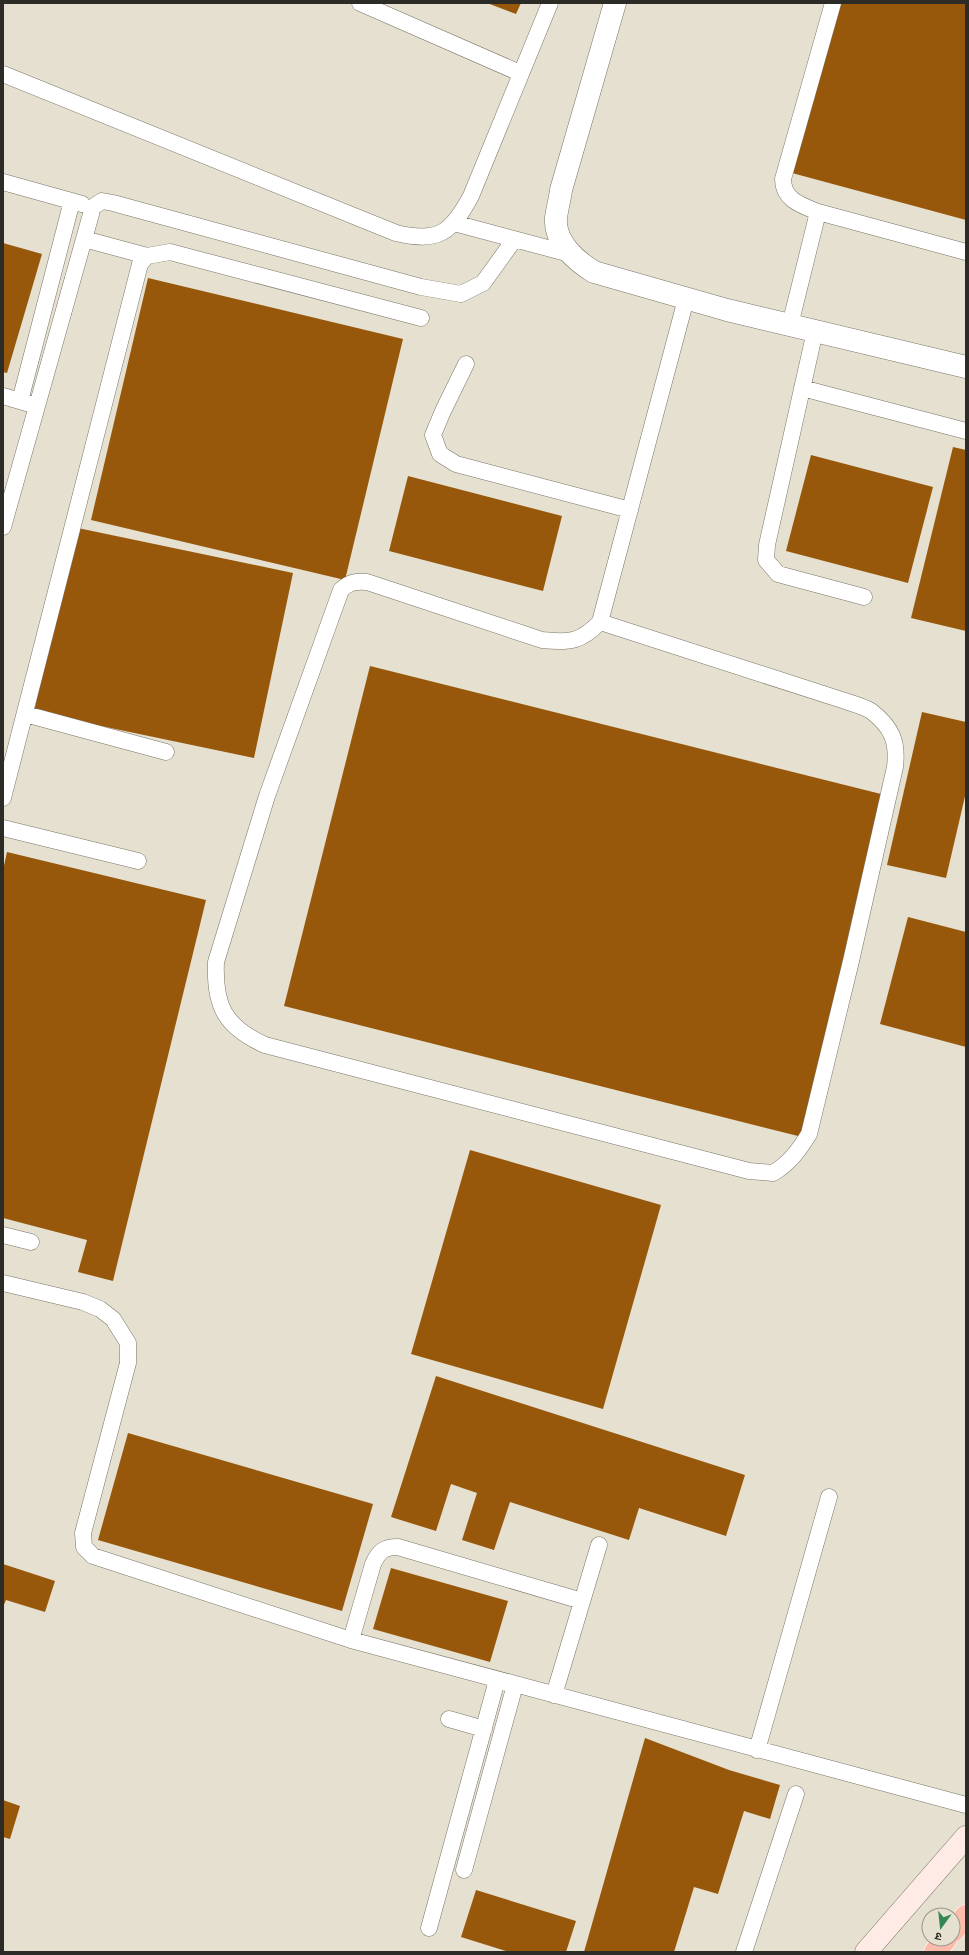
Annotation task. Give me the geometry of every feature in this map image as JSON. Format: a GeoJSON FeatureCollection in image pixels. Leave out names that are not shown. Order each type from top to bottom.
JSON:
{"type":"FeatureCollection","features":[{"type":"Feature","properties":{"kind":"main road"},"geometry":{"type":"LineString","coordinates":[[866,1952],[966,1837]]}},
{"type":"Feature","properties":{"kind":"street"},"geometry":{"type":"LineString","coordinates":[[615,3],[561,190],[556,219],[558,232],[570,254],[581,264],[594,272],[686,299],[966,367]]}},
{"type":"Feature","properties":{"kind":"lane"},"geometry":{"type":"LineString","coordinates":[[360,3],[520,73]]}},
{"type":"Feature","properties":{"kind":"lane"},"geometry":{"type":"LineString","coordinates":[[3,74],[396,233],[424,238],[436,235],[454,223],[471,196],[520,73],[550,3]]}},
{"type":"Feature","properties":{"kind":"lane"},"geometry":{"type":"LineString","coordinates":[[833,3],[783,179],[785,192],[790,198],[818,212],[966,252]]}},
{"type":"Feature","properties":{"kind":"lane"},"geometry":{"type":"LineString","coordinates":[[3,182],[93,207]]}},
{"type":"Feature","properties":{"kind":"lane"},"geometry":{"type":"LineString","coordinates":[[20,401],[72,201]]}},
{"type":"Feature","properties":{"kind":"lane"},"geometry":{"type":"LineString","coordinates":[[3,527],[93,207],[102,201],[421,287],[461,294],[483,283],[514,240]]}},
{"type":"Feature","properties":{"kind":"lane"},"geometry":{"type":"LineString","coordinates":[[790,325],[818,212]]}},
{"type":"Feature","properties":{"kind":"lane"},"geometry":{"type":"LineString","coordinates":[[454,223],[570,254]]}},
{"type":"Feature","properties":{"kind":"lane"},"geometry":{"type":"LineString","coordinates":[[84,238],[147,256],[170,252],[421,318]]}},
{"type":"Feature","properties":{"kind":"lane"},"geometry":{"type":"LineString","coordinates":[[3,798],[140,264],[147,256]]}},
{"type":"Feature","properties":{"kind":"lane"},"geometry":{"type":"LineString","coordinates":[[600,622],[842,700],[870,711],[891,732],[897,750],[895,767],[851,961],[809,1134],[799,1150],[790,1160],[773,1173],[760,1173],[734,1167],[265,1045],[246,1036],[232,1025],[218,1000],[215,979],[216,962],[267,796],[341,590],[347,584],[356,581],[367,582],[542,640],[560,642],[578,640],[590,633],[600,622],[686,299]]}},
{"type":"Feature","properties":{"kind":"lane"},"geometry":{"type":"LineString","coordinates":[[38,331],[57,336]]}},
{"type":"Feature","properties":{"kind":"lane"},"geometry":{"type":"LineString","coordinates":[[815,331],[766,545],[766,560],[778,574],[864,597]]}},
{"type":"Feature","properties":{"kind":"lane"},"geometry":{"type":"LineString","coordinates":[[466,364],[433,435],[440,454],[456,464],[630,510]]}},
{"type":"Feature","properties":{"kind":"lane"},"geometry":{"type":"LineString","coordinates":[[802,388],[966,431]]}},
{"type":"Feature","properties":{"kind":"lane"},"geometry":{"type":"LineString","coordinates":[[3,396],[37,406]]}},
{"type":"Feature","properties":{"kind":"lane"},"geometry":{"type":"LineString","coordinates":[[25,714],[166,752]]}},
{"type":"Feature","properties":{"kind":"lane"},"geometry":{"type":"LineString","coordinates":[[3,828],[138,860]]}},
{"type":"Feature","properties":{"kind":"lane"},"geometry":{"type":"LineString","coordinates":[[3,1235],[31,1242]]}},
{"type":"Feature","properties":{"kind":"lane"},"geometry":{"type":"LineString","coordinates":[[6,1284],[83,1302],[100,1308],[113,1319],[128,1343],[128,1363],[83,1533],[84,1547],[93,1556],[351,1640],[554,1696],[966,1805]]}},
{"type":"Feature","properties":{"kind":"lane"},"geometry":{"type":"LineString","coordinates":[[757,1750],[829,1497]]}},
{"type":"Feature","properties":{"kind":"lane"},"geometry":{"type":"LineString","coordinates":[[554,1696],[599,1545]]}},
{"type":"Feature","properties":{"kind":"lane"},"geometry":{"type":"LineString","coordinates":[[351,1640],[373,1564],[378,1553],[388,1547],[398,1547],[582,1601]]}},
{"type":"Feature","properties":{"kind":"lane"},"geometry":{"type":"LineString","coordinates":[[430,1928],[497,1680]]}},
{"type":"Feature","properties":{"kind":"lane"},"geometry":{"type":"LineString","coordinates":[[464,1870],[515,1685]]}},
{"type":"Feature","properties":{"kind":"lane"},"geometry":{"type":"LineString","coordinates":[[449,1719],[484,1729]]}},
{"type":"Feature","properties":{"kind":"lane"},"geometry":{"type":"LineString","coordinates":[[744,1952],[796,1794]]}},
{"type":"Feature","properties":{"kind":"building"},"geometry":{"type":"Polygon","coordinates":[[[487,3],[521,3],[516,14],[487,3]]]}},
{"type":"Feature","properties":{"kind":"building"},"geometry":{"type":"Polygon","coordinates":[[[838,3],[966,3],[966,220],[792,173],[838,3]]]}},
{"type":"Feature","properties":{"kind":"building"},"geometry":{"type":"Polygon","coordinates":[[[3,243],[42,254],[7,373],[3,372],[3,243]]]}},
{"type":"Feature","properties":{"kind":"building"},"geometry":{"type":"Polygon","coordinates":[[[148,278],[403,339],[345,580],[91,520],[148,278]]]}},
{"type":"Feature","properties":{"kind":"building"},"geometry":{"type":"Polygon","coordinates":[[[953,447],[966,450],[966,631],[911,618],[953,447]]]}},
{"type":"Feature","properties":{"kind":"building"},"geometry":{"type":"Polygon","coordinates":[[[811,455],[933,487],[908,583],[786,551],[811,455]]]}},
{"type":"Feature","properties":{"kind":"building"},"geometry":{"type":"Polygon","coordinates":[[[408,476],[562,516],[543,591],[389,551],[408,476]]]}},
{"type":"Feature","properties":{"kind":"building"},"geometry":{"type":"Polygon","coordinates":[[[73,527],[293,573],[254,758],[34,712],[73,527]]]}},
{"type":"Feature","properties":{"kind":"building"},"geometry":{"type":"Polygon","coordinates":[[[370,666],[889,796],[802,1137],[284,1006],[370,666]]]}},
{"type":"Feature","properties":{"kind":"building"},"geometry":{"type":"Polygon","coordinates":[[[922,712],[966,722],[966,792],[946,878],[887,865],[922,712]]]}},
{"type":"Feature","properties":{"kind":"building"},"geometry":{"type":"Polygon","coordinates":[[[7,852],[206,900],[113,1281],[78,1272],[87,1240],[3,1218],[3,870],[7,852]]]}},
{"type":"Feature","properties":{"kind":"building"},"geometry":{"type":"Polygon","coordinates":[[[908,917],[966,932],[966,1047],[880,1024],[908,917]]]}},
{"type":"Feature","properties":{"kind":"building"},"geometry":{"type":"Polygon","coordinates":[[[470,1150],[661,1205],[603,1409],[411,1354],[470,1150]]]}},
{"type":"Feature","properties":{"kind":"building"},"geometry":{"type":"Polygon","coordinates":[[[436,1376],[745,1475],[726,1536],[639,1508],[629,1540],[510,1502],[494,1550],[462,1540],[477,1493],[451,1484],[436,1531],[391,1517],[436,1376]]]}},
{"type":"Feature","properties":{"kind":"building"},"geometry":{"type":"Polygon","coordinates":[[[128,1433],[373,1504],[342,1611],[98,1540],[128,1433]]]}},
{"type":"Feature","properties":{"kind":"building"},"geometry":{"type":"Polygon","coordinates":[[[3,1564],[55,1581],[45,1612],[6,1600],[3,1607],[3,1564]]]}},
{"type":"Feature","properties":{"kind":"building"},"geometry":{"type":"Polygon","coordinates":[[[391,1568],[508,1601],[490,1662],[373,1629],[391,1568]]]}},
{"type":"Feature","properties":{"kind":"building"},"geometry":{"type":"Polygon","coordinates":[[[645,1738],[729,1770],[780,1785],[770,1819],[744,1811],[718,1894],[694,1887],[674,1952],[584,1952],[645,1738]]]}},
{"type":"Feature","properties":{"kind":"building"},"geometry":{"type":"Polygon","coordinates":[[[3,1800],[20,1806],[10,1839],[3,1837],[3,1800]]]}},
{"type":"Feature","properties":{"kind":"building"},"geometry":{"type":"Polygon","coordinates":[[[476,1890],[576,1921],[566,1952],[509,1952],[461,1937],[476,1890]]]}}]}
